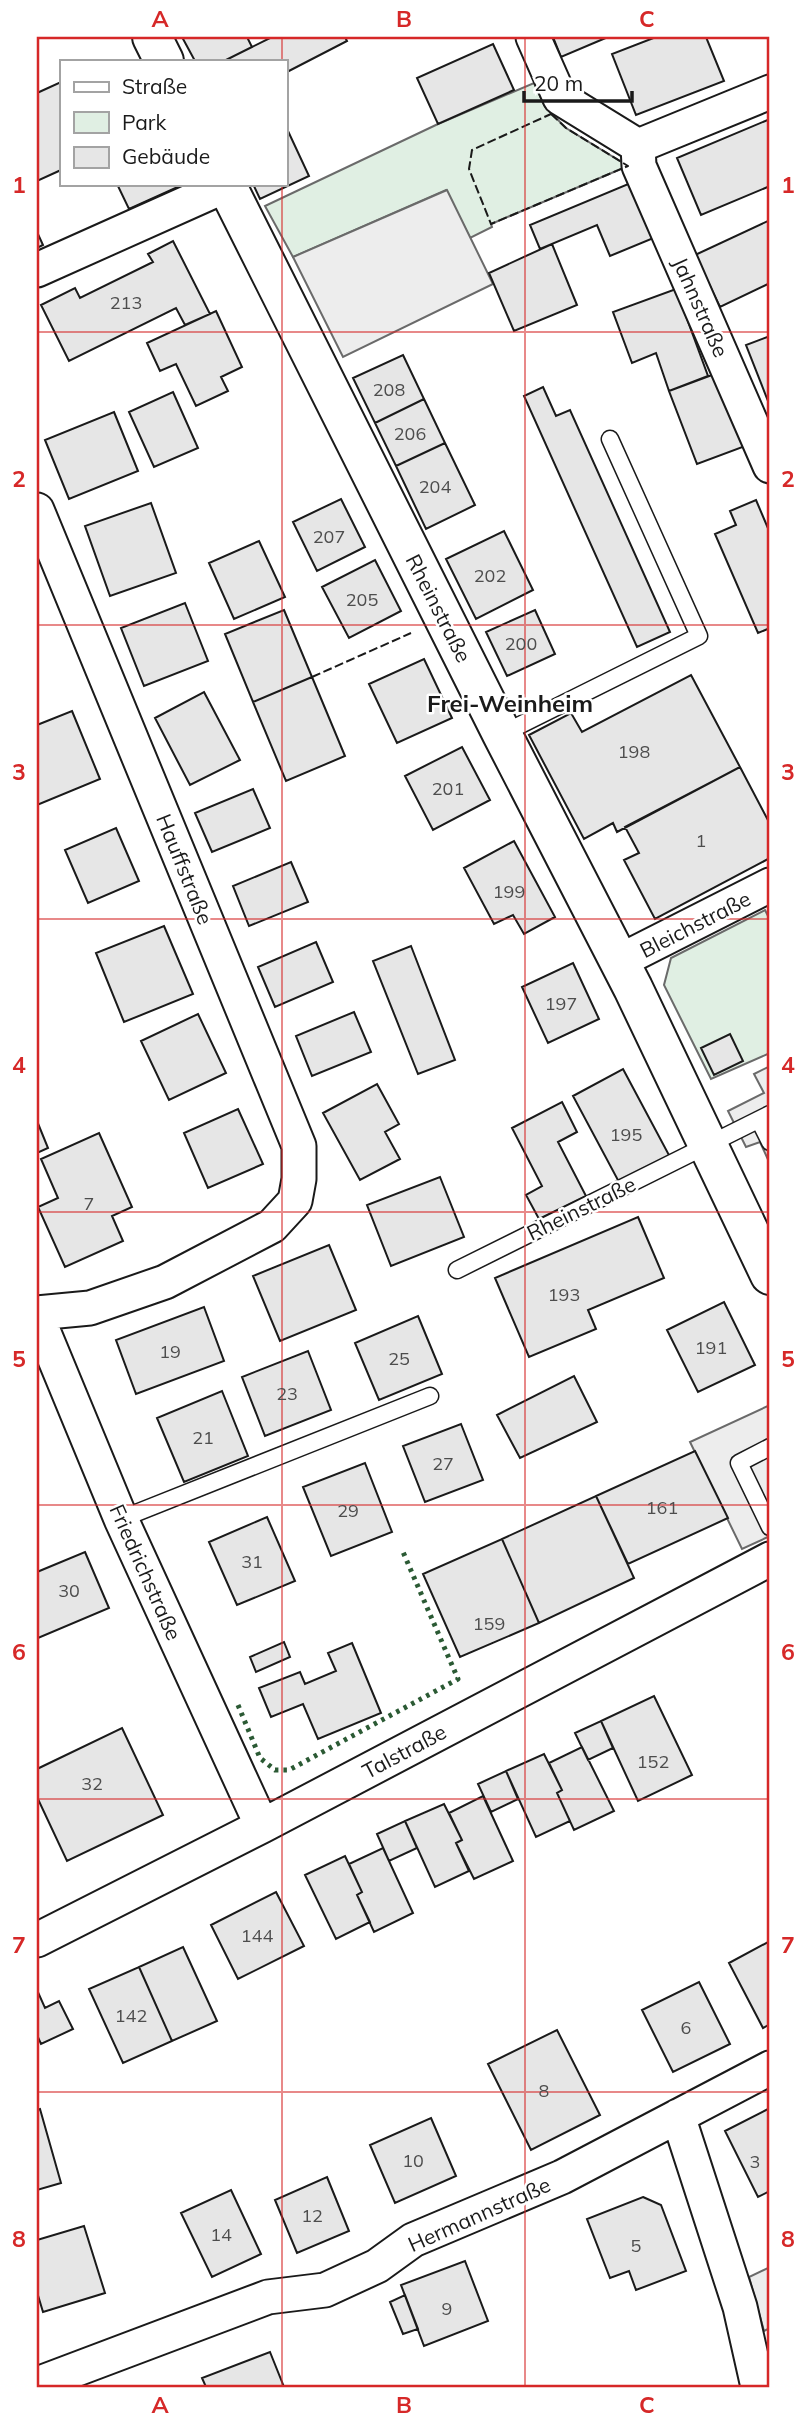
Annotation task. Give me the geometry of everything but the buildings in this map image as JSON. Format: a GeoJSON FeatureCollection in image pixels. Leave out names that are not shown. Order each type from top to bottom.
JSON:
{"type":"FeatureCollection","features":[{"type":"Feature","properties":{"kind":"street"},"geometry":{"type":"LineString","coordinates":[[152,37],[164,60]]}},
{"type":"Feature","properties":{"kind":"street"},"geometry":{"type":"LineString","coordinates":[[533,37],[560,98],[638,146],[770,93]]}},
{"type":"Feature","properties":{"kind":"street","name":"Jahnstraße"},"geometry":{"type":"LineString","coordinates":[[638,146],[639,166],[770,466]]}},
{"type":"Feature","properties":{"kind":"street"},"geometry":{"type":"LineString","coordinates":[[37,270],[223,186]]}},
{"type":"Feature","properties":{"kind":"street","name":"Rheinstraße"},"geometry":{"type":"LineString","coordinates":[[228,186],[618,962],[770,1275]]}},
{"type":"Feature","properties":{"kind":"street","name":"Hauffstraße"},"geometry":{"type":"LineString","coordinates":[[37,510],[299,1146],[299,1179],[295,1200],[272,1226],[164,1282],[90,1308],[37,1315]]}},
{"type":"Feature","properties":{"kind":"street","name":"Bleichstraße"},"geometry":{"type":"LineString","coordinates":[[618,962],[770,886]]}},
{"type":"Feature","properties":{"kind":"street","name":"Friedrichstraße"},"geometry":{"type":"LineString","coordinates":[[37,1315],[121,1519],[262,1826]]}},
{"type":"Feature","properties":{"kind":"street","name":"Talstraße"},"geometry":{"type":"LineString","coordinates":[[37,1940],[262,1826],[770,1559]]}},
{"type":"Feature","properties":{"kind":"street","name":"Hermannstraße"},"geometry":{"type":"LineString","coordinates":[[39,2382],[268,2297],[325,2290],[377,2266],[413,2240],[562,2177],[770,2068]]}},
{"type":"Feature","properties":{"kind":"street"},"geometry":{"type":"LineString","coordinates":[[678,2116],[740,2306],[758,2387]]}},
{"type":"Feature","properties":{"kind":"lane"},"geometry":{"type":"LineString","coordinates":[[502,734],[699,636],[610,439]]}},
{"type":"Feature","properties":{"kind":"lane"},"geometry":{"type":"LineString","coordinates":[[706,1146],[764,1117],[770,1142]]}},
{"type":"Feature","properties":{"kind":"lane","name":"Rheinstraße"},"geometry":{"type":"LineString","coordinates":[[457,1270],[706,1146]]}},
{"type":"Feature","properties":{"kind":"lane"},"geometry":{"type":"LineString","coordinates":[[121,1519],[430,1396]]}},
{"type":"Feature","properties":{"kind":"lane"},"geometry":{"type":"LineString","coordinates":[[770,1447],[739,1463],[770,1527]]}},
{"type":"Feature","properties":{"kind":"green space"},"geometry":{"type":"Polygon","coordinates":[[[534,83],[545,107],[566,128],[628,166],[491,224],[492,227],[470,238],[446,190],[293,257],[265,206],[438,124],[534,83]]]}},
{"type":"Feature","properties":{"kind":"green space"},"geometry":{"type":"Polygon","coordinates":[[[765,910],[770,920],[770,1053],[711,1079],[664,985],[671,958],[765,910]]]}},
{"type":"Feature","properties":{"kind":"shaded area"},"geometry":{"type":"Polygon","coordinates":[[[447,190],[493,284],[343,357],[293,257],[447,190]]]}},
{"type":"Feature","properties":{"kind":"shaded area"},"geometry":{"type":"Polygon","coordinates":[[[770,1066],[770,1164],[760,1142],[746,1147],[728,1111],[764,1093],[754,1074],[770,1066]]]}},
{"type":"Feature","properties":{"kind":"shaded area"},"geometry":{"type":"Polygon","coordinates":[[[770,1405],[770,1536],[742,1549],[690,1442],[770,1405]]]}},
{"type":"Feature","properties":{"kind":"shaded area"},"geometry":{"type":"Polygon","coordinates":[[[770,2267],[770,2328],[764,2331],[749,2277],[770,2267]]]}},
{"type":"Feature","properties":{"kind":"hedge"},"geometry":{"type":"LineString","coordinates":[[238,1705],[260,1758],[275,1770],[289,1770],[458,1679],[403,1552]]}},
{"type":"Feature","properties":{"kind":"fence"},"geometry":{"type":"LineString","coordinates":[[551,114],[566,128],[628,166],[491,224],[469,169],[472,150],[551,114]]}},
{"type":"Feature","properties":{"kind":"fence"},"geometry":{"type":"LineString","coordinates":[[312,677],[411,633]]}},
{"type":"Feature","properties":{"kind":"district","name":"Frei-Weinheim"},"geometry":{"type":"Point","coordinates":[510,703]}}]}
